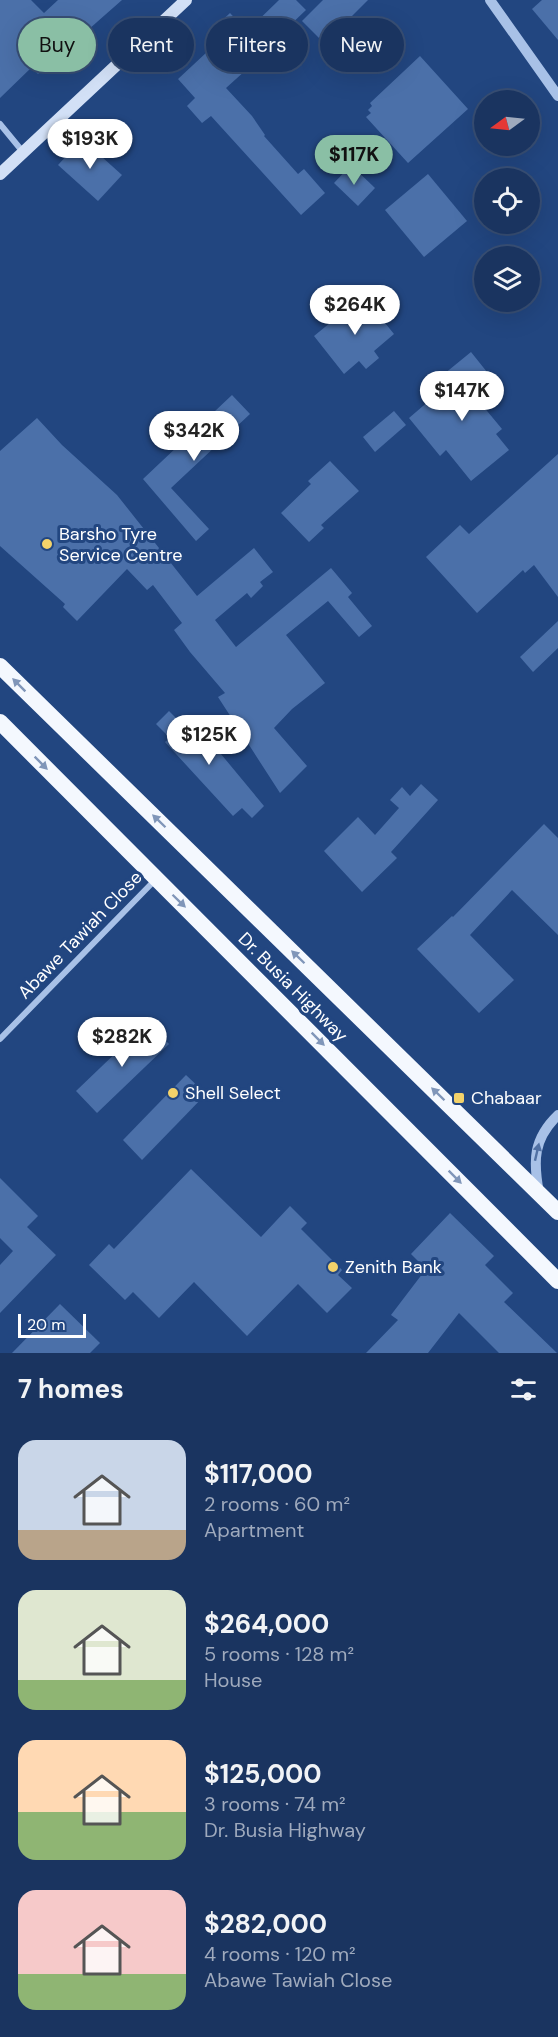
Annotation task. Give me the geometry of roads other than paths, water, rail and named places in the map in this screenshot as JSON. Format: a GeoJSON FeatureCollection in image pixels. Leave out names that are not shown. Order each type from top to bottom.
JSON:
{"type":"FeatureCollection","features":[{"type":"Feature","properties":{"kind":"highway","name":"Dr. Busia Highway"},"geometry":{"type":"LineString","coordinates":[[0,666],[558,1212]]}},
{"type":"Feature","properties":{"kind":"highway","name":"Dr. Busia Highway"},"geometry":{"type":"LineString","coordinates":[[0,722],[558,1281]]}},
{"type":"Feature","properties":{"kind":"main road"},"geometry":{"type":"LineString","coordinates":[[0,174],[186,0]]}},
{"type":"Feature","properties":{"kind":"street"},"geometry":{"type":"LineString","coordinates":[[490,0],[558,96]]}},
{"type":"Feature","properties":{"kind":"street"},"geometry":{"type":"LineString","coordinates":[[0,124],[23,152]]}},
{"type":"Feature","properties":{"kind":"street","name":"Abawe Tawiah Close"},"geometry":{"type":"LineString","coordinates":[[0,1039],[156,879]]}},
{"type":"Feature","properties":{"kind":"street"},"geometry":{"type":"LineString","coordinates":[[540,1193],[534,1167],[536,1153],[541,1138],[558,1115]]}},
{"type":"Feature","properties":{"kind":"place","name":"Barsho Tyre Service Centre"},"geometry":{"type":"Point","coordinates":[47,544]}},
{"type":"Feature","properties":{"kind":"place","name":"Shell Select"},"geometry":{"type":"Point","coordinates":[173,1093]}},
{"type":"Feature","properties":{"kind":"place","name":"Chabaar"},"geometry":{"type":"Point","coordinates":[459,1098]}},
{"type":"Feature","properties":{"kind":"place","name":"Zenith Bank"},"geometry":{"type":"Point","coordinates":[333,1267]}}]}
